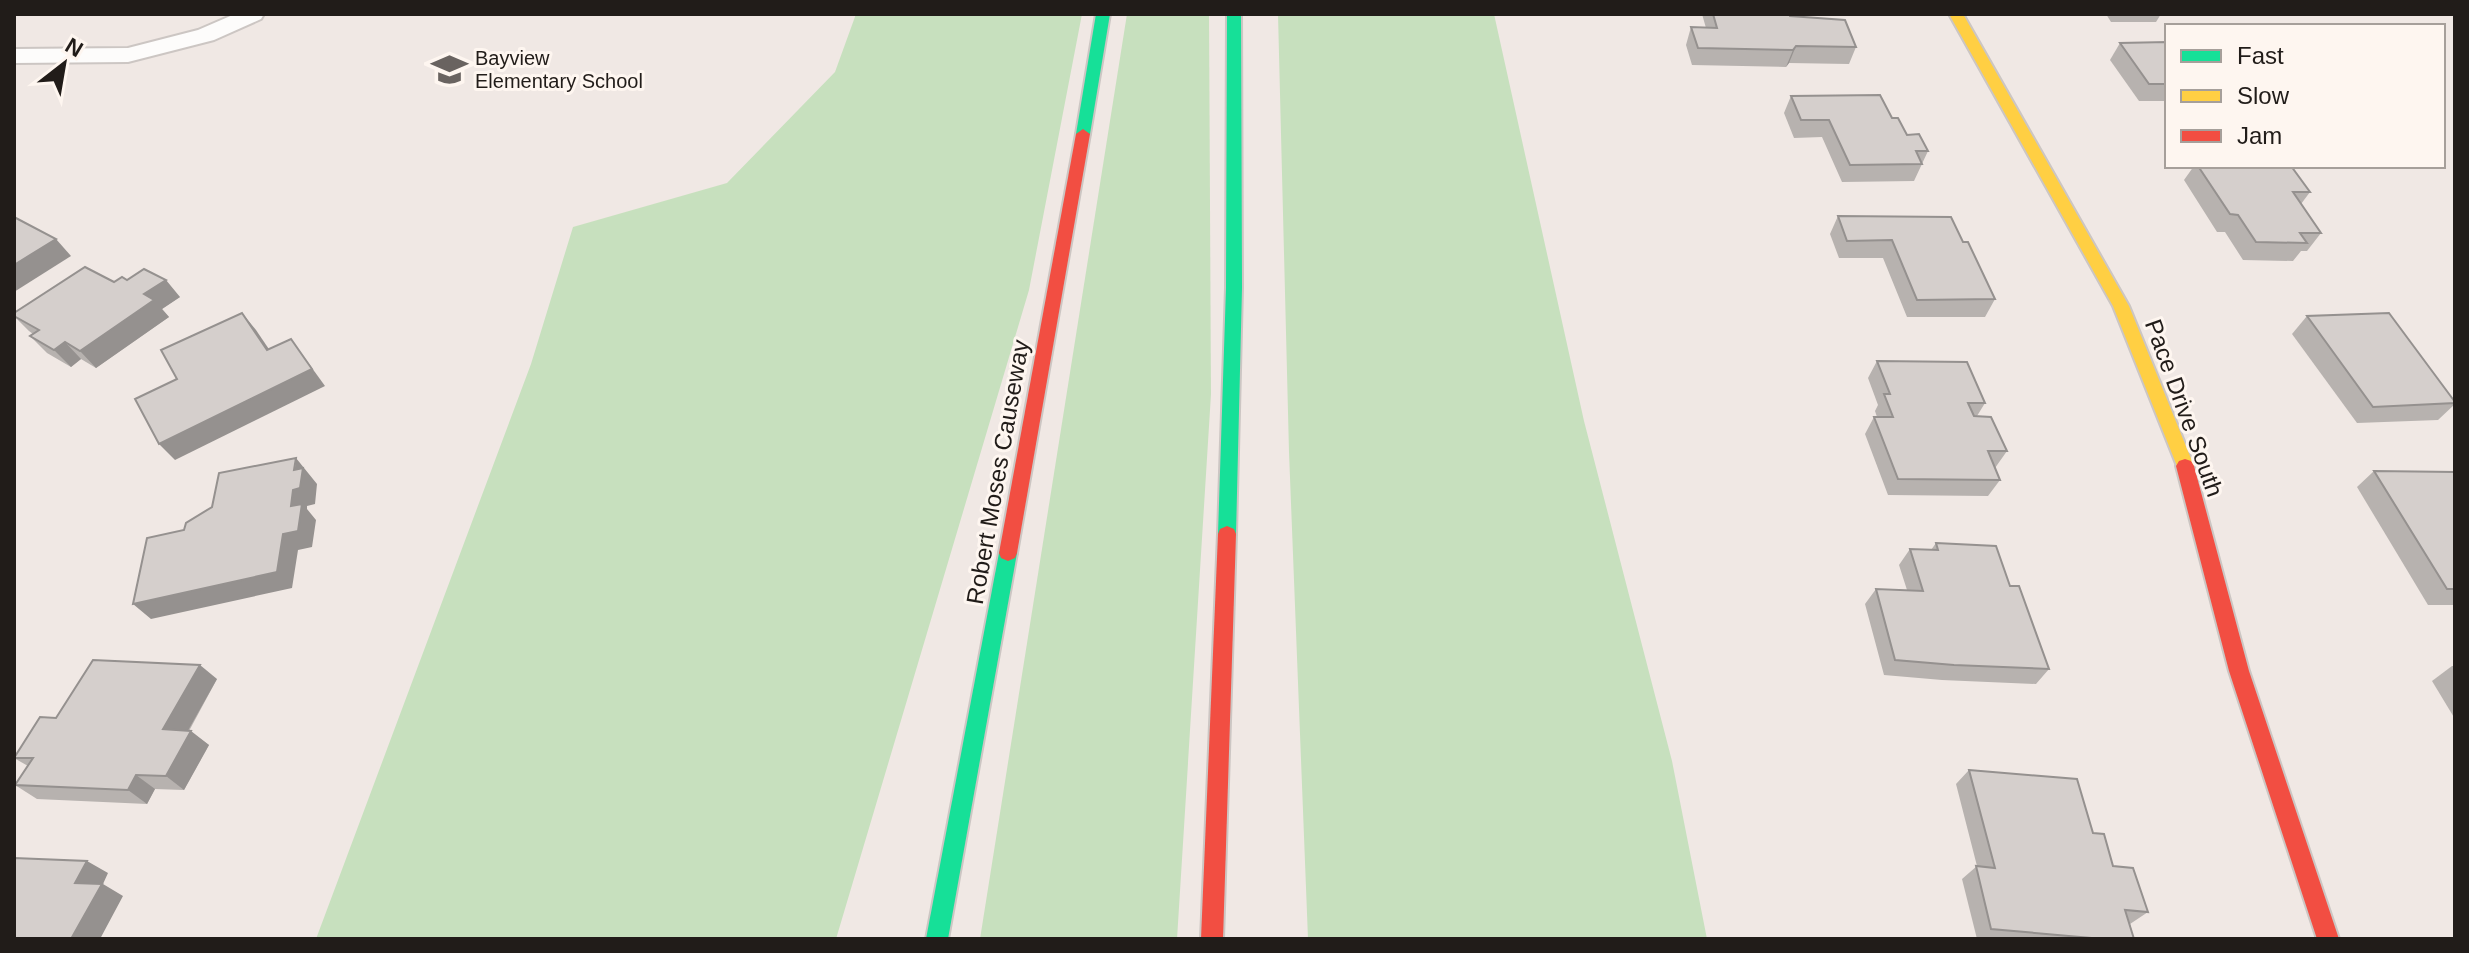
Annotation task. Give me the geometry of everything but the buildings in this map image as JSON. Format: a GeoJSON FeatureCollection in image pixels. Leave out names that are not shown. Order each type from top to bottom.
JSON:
{"type":"FeatureCollection","features":[{"type":"Feature","properties":{"kind":"main road","name":"Robert Moses Causeway"},"geometry":{"type":"LineString","coordinates":[[937,939],[1058,279],[1103,14]]}},
{"type":"Feature","properties":{"kind":"main road"},"geometry":{"type":"LineString","coordinates":[[1212,939],[1221,748],[1234,288],[1234,14]]}},
{"type":"Feature","properties":{"kind":"main road","name":"Pace Drive South"},"geometry":{"type":"LineString","coordinates":[[1956,14],[2121,306],[2185,466],[2239,671],[2328,939]]}},
{"type":"Feature","properties":{"kind":"lane"},"geometry":{"type":"LineString","coordinates":[[14,56],[128,55],[206,35],[253,14]]}},
{"type":"Feature","properties":{"kind":"green space"},"geometry":{"type":"Polygon","coordinates":[[[856,14],[1082,14],[1029,290],[836,939],[316,939],[531,364],[573,227],[727,183],[835,72],[856,14]]]}},
{"type":"Feature","properties":{"kind":"green space"},"geometry":{"type":"Polygon","coordinates":[[[1127,14],[1209,14],[1211,394],[1177,939],[980,939],[1127,14]]]}},
{"type":"Feature","properties":{"kind":"green space"},"geometry":{"type":"Polygon","coordinates":[[[1278,14],[1494,14],[1584,421],[1672,761],[1707,939],[1308,939],[1289,452],[1278,14]]]}},
{"type":"Feature","properties":{"kind":"traffic: fast"},"geometry":{"type":"LineString","coordinates":[[1083,134],[1103,14]]}},
{"type":"Feature","properties":{"kind":"traffic: fast"},"geometry":{"type":"LineString","coordinates":[[1227,534],[1234,288],[1234,14]]}},
{"type":"Feature","properties":{"kind":"traffic: fast"},"geometry":{"type":"LineString","coordinates":[[937,939],[1008,553]]}},
{"type":"Feature","properties":{"kind":"traffic: slow"},"geometry":{"type":"LineString","coordinates":[[1956,14],[2121,306],[2185,466]]}},
{"type":"Feature","properties":{"kind":"traffic: jam"},"geometry":{"type":"LineString","coordinates":[[1008,553],[1083,134]]}},
{"type":"Feature","properties":{"kind":"traffic: jam"},"geometry":{"type":"LineString","coordinates":[[2185,466],[2239,671],[2328,939]]}},
{"type":"Feature","properties":{"kind":"traffic: jam"},"geometry":{"type":"LineString","coordinates":[[1212,939],[1227,534]]}},
{"type":"Feature","properties":{"kind":"place","name":"Bayview Elementary School"},"geometry":{"type":"Point","coordinates":[449,70]}}]}
